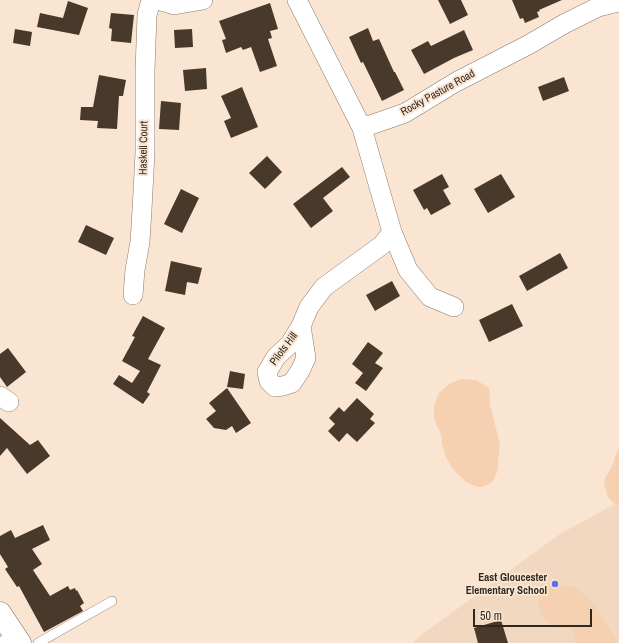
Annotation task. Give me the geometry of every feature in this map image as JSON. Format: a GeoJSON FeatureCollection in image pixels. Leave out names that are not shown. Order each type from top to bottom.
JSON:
{"type":"FeatureCollection","features":[{"type":"Feature","properties":{"kind":"main road"},"geometry":{"type":"LineString","coordinates":[[0,613],[11,640]]}},
{"type":"Feature","properties":{"kind":"street","name":"Haskell Court"},"geometry":{"type":"LineString","coordinates":[[133,295],[134,270],[140,242],[142,216],[145,153],[147,15],[151,0]]}},
{"type":"Feature","properties":{"kind":"street"},"geometry":{"type":"LineString","coordinates":[[157,0],[174,5],[203,0]]}},
{"type":"Feature","properties":{"kind":"street"},"geometry":{"type":"LineString","coordinates":[[297,0],[362,128],[392,232],[408,270],[430,298],[454,307]]}},
{"type":"Feature","properties":{"kind":"street","name":"Rocky Pasture Road"},"geometry":{"type":"LineString","coordinates":[[362,128],[405,112],[456,82],[598,7],[619,2]]}},
{"type":"Feature","properties":{"kind":"street","name":"Pilots Hill"},"geometry":{"type":"LineString","coordinates":[[301,326],[309,307],[324,287],[382,245],[392,232]]}},
{"type":"Feature","properties":{"kind":"lane"},"geometry":{"type":"LineString","coordinates":[[38,643],[112,601]]}},
{"type":"Feature","properties":{"kind":"shaded area"},"geometry":{"type":"Polygon","coordinates":[[[461,379],[476,380],[489,388],[490,405],[500,444],[497,472],[491,483],[483,487],[477,487],[466,482],[453,469],[446,457],[442,444],[442,437],[434,419],[434,406],[439,393],[449,384],[461,379]]]}},
{"type":"Feature","properties":{"kind":"shaded area"},"geometry":{"type":"Polygon","coordinates":[[[619,447],[619,506],[612,502],[608,497],[604,483],[619,447]]]}},
{"type":"Feature","properties":{"kind":"shaded area","name":"East Gloucester Elementary School"},"geometry":{"type":"Polygon","coordinates":[[[619,502],[619,643],[412,643],[560,534],[619,502]]]}},
{"type":"Feature","properties":{"kind":"shaded area"},"geometry":{"type":"Polygon","coordinates":[[[552,583],[577,588],[596,606],[616,639],[616,643],[574,643],[575,636],[569,629],[556,628],[541,615],[538,598],[539,589],[552,583]]]}},
{"type":"Feature","properties":{"kind":"building"},"geometry":{"type":"Polygon","coordinates":[[[438,0],[461,0],[468,15],[450,24],[438,0]]]}},
{"type":"Feature","properties":{"kind":"building"},"geometry":{"type":"Polygon","coordinates":[[[512,0],[562,0],[539,10],[540,11],[537,12],[539,17],[525,23],[523,18],[520,19],[512,0]]]}},
{"type":"Feature","properties":{"kind":"building"},"geometry":{"type":"Polygon","coordinates":[[[68,1],[88,8],[79,35],[37,27],[40,13],[63,18],[68,1]]]}},
{"type":"Feature","properties":{"kind":"building"},"geometry":{"type":"Polygon","coordinates":[[[270,3],[278,29],[270,31],[272,38],[268,39],[277,66],[260,72],[251,47],[243,50],[241,47],[226,53],[222,40],[226,39],[219,21],[270,3]]]}},
{"type":"Feature","properties":{"kind":"building"},"geometry":{"type":"Polygon","coordinates":[[[111,13],[134,15],[131,43],[111,41],[112,29],[109,28],[111,13]]]}},
{"type":"Feature","properties":{"kind":"building"},"geometry":{"type":"Polygon","coordinates":[[[368,28],[373,41],[379,39],[404,90],[382,101],[363,62],[361,63],[349,37],[368,28]]]}},
{"type":"Feature","properties":{"kind":"building"},"geometry":{"type":"Polygon","coordinates":[[[15,29],[32,32],[30,46],[13,43],[15,29]]]}},
{"type":"Feature","properties":{"kind":"building"},"geometry":{"type":"Polygon","coordinates":[[[192,29],[193,47],[175,48],[174,30],[192,29]]]}},
{"type":"Feature","properties":{"kind":"building"},"geometry":{"type":"Polygon","coordinates":[[[464,30],[473,50],[424,74],[411,50],[428,41],[431,46],[464,30]]]}},
{"type":"Feature","properties":{"kind":"building"},"geometry":{"type":"Polygon","coordinates":[[[206,68],[207,89],[185,91],[183,70],[206,68]]]}},
{"type":"Feature","properties":{"kind":"building"},"geometry":{"type":"Polygon","coordinates":[[[99,75],[126,80],[123,96],[119,96],[117,129],[97,128],[98,121],[80,120],[81,107],[93,107],[99,75]]]}},
{"type":"Feature","properties":{"kind":"building"},"geometry":{"type":"Polygon","coordinates":[[[564,77],[569,91],[543,101],[538,87],[564,77]]]}},
{"type":"Feature","properties":{"kind":"building"},"geometry":{"type":"Polygon","coordinates":[[[242,87],[258,127],[231,138],[224,121],[231,118],[221,96],[242,87]]]}},
{"type":"Feature","properties":{"kind":"building"},"geometry":{"type":"Polygon","coordinates":[[[161,101],[181,103],[179,130],[159,129],[161,101]]]}},
{"type":"Feature","properties":{"kind":"building"},"geometry":{"type":"Polygon","coordinates":[[[267,156],[282,172],[265,189],[249,173],[267,156]]]}},
{"type":"Feature","properties":{"kind":"building"},"geometry":{"type":"Polygon","coordinates":[[[342,167],[350,177],[323,198],[333,211],[311,228],[293,204],[342,167]]]}},
{"type":"Feature","properties":{"kind":"building"},"geometry":{"type":"Polygon","coordinates":[[[442,174],[449,187],[443,190],[451,204],[431,215],[427,208],[424,210],[413,190],[442,174]]]}},
{"type":"Feature","properties":{"kind":"building"},"geometry":{"type":"Polygon","coordinates":[[[501,174],[515,197],[488,213],[474,189],[501,174]]]}},
{"type":"Feature","properties":{"kind":"building"},"geometry":{"type":"Polygon","coordinates":[[[181,189],[199,198],[182,233],[164,224],[181,189]]]}},
{"type":"Feature","properties":{"kind":"building"},"geometry":{"type":"Polygon","coordinates":[[[86,225],[114,238],[106,255],[78,242],[86,225]]]}},
{"type":"Feature","properties":{"kind":"building"},"geometry":{"type":"Polygon","coordinates":[[[560,253],[568,268],[527,291],[519,276],[560,253]]]}},
{"type":"Feature","properties":{"kind":"building"},"geometry":{"type":"Polygon","coordinates":[[[171,261],[202,268],[198,284],[187,282],[185,295],[165,291],[171,261]]]}},
{"type":"Feature","properties":{"kind":"building"},"geometry":{"type":"Polygon","coordinates":[[[392,281],[400,296],[375,311],[366,295],[392,281]]]}},
{"type":"Feature","properties":{"kind":"building"},"geometry":{"type":"Polygon","coordinates":[[[512,304],[523,326],[489,342],[479,320],[512,304]]]}},
{"type":"Feature","properties":{"kind":"building"},"geometry":{"type":"Polygon","coordinates":[[[143,316],[165,328],[148,359],[161,365],[147,392],[150,394],[143,404],[113,384],[119,375],[132,383],[140,371],[122,361],[135,337],[132,336],[143,316]]]}},
{"type":"Feature","properties":{"kind":"building"},"geometry":{"type":"Polygon","coordinates":[[[368,342],[383,353],[375,363],[383,368],[366,391],[355,383],[363,373],[352,364],[368,342]]]}},
{"type":"Feature","properties":{"kind":"building"},"geometry":{"type":"Polygon","coordinates":[[[8,348],[26,372],[7,387],[0,377],[0,354],[8,348]]]}},
{"type":"Feature","properties":{"kind":"building"},"geometry":{"type":"Polygon","coordinates":[[[230,371],[245,374],[243,389],[227,387],[230,371]]]}},
{"type":"Feature","properties":{"kind":"building"},"geometry":{"type":"Polygon","coordinates":[[[227,388],[251,423],[236,433],[232,426],[226,430],[214,428],[206,419],[216,411],[209,403],[227,388]]]}},
{"type":"Feature","properties":{"kind":"building"},"geometry":{"type":"Polygon","coordinates":[[[357,398],[374,414],[370,419],[375,423],[357,442],[347,433],[339,442],[328,431],[335,424],[329,418],[339,407],[344,412],[357,398]]]}},
{"type":"Feature","properties":{"kind":"building"},"geometry":{"type":"Polygon","coordinates":[[[0,418],[30,445],[38,440],[50,456],[27,474],[7,448],[0,456],[0,418]]]}},
{"type":"Feature","properties":{"kind":"building"},"geometry":{"type":"Polygon","coordinates":[[[43,525],[50,540],[32,549],[42,564],[33,570],[50,596],[68,586],[70,590],[75,588],[76,591],[77,590],[84,603],[80,606],[83,611],[44,632],[19,586],[17,587],[5,569],[8,567],[0,554],[0,536],[11,530],[15,538],[43,525]]]}},
{"type":"Feature","properties":{"kind":"building"},"geometry":{"type":"Polygon","coordinates":[[[501,620],[508,643],[478,643],[474,628],[501,620]]]}},
{"type":"Feature","properties":{"kind":"place","name":"East Gloucester Elementary School"},"geometry":{"type":"Point","coordinates":[555,584]}}]}
